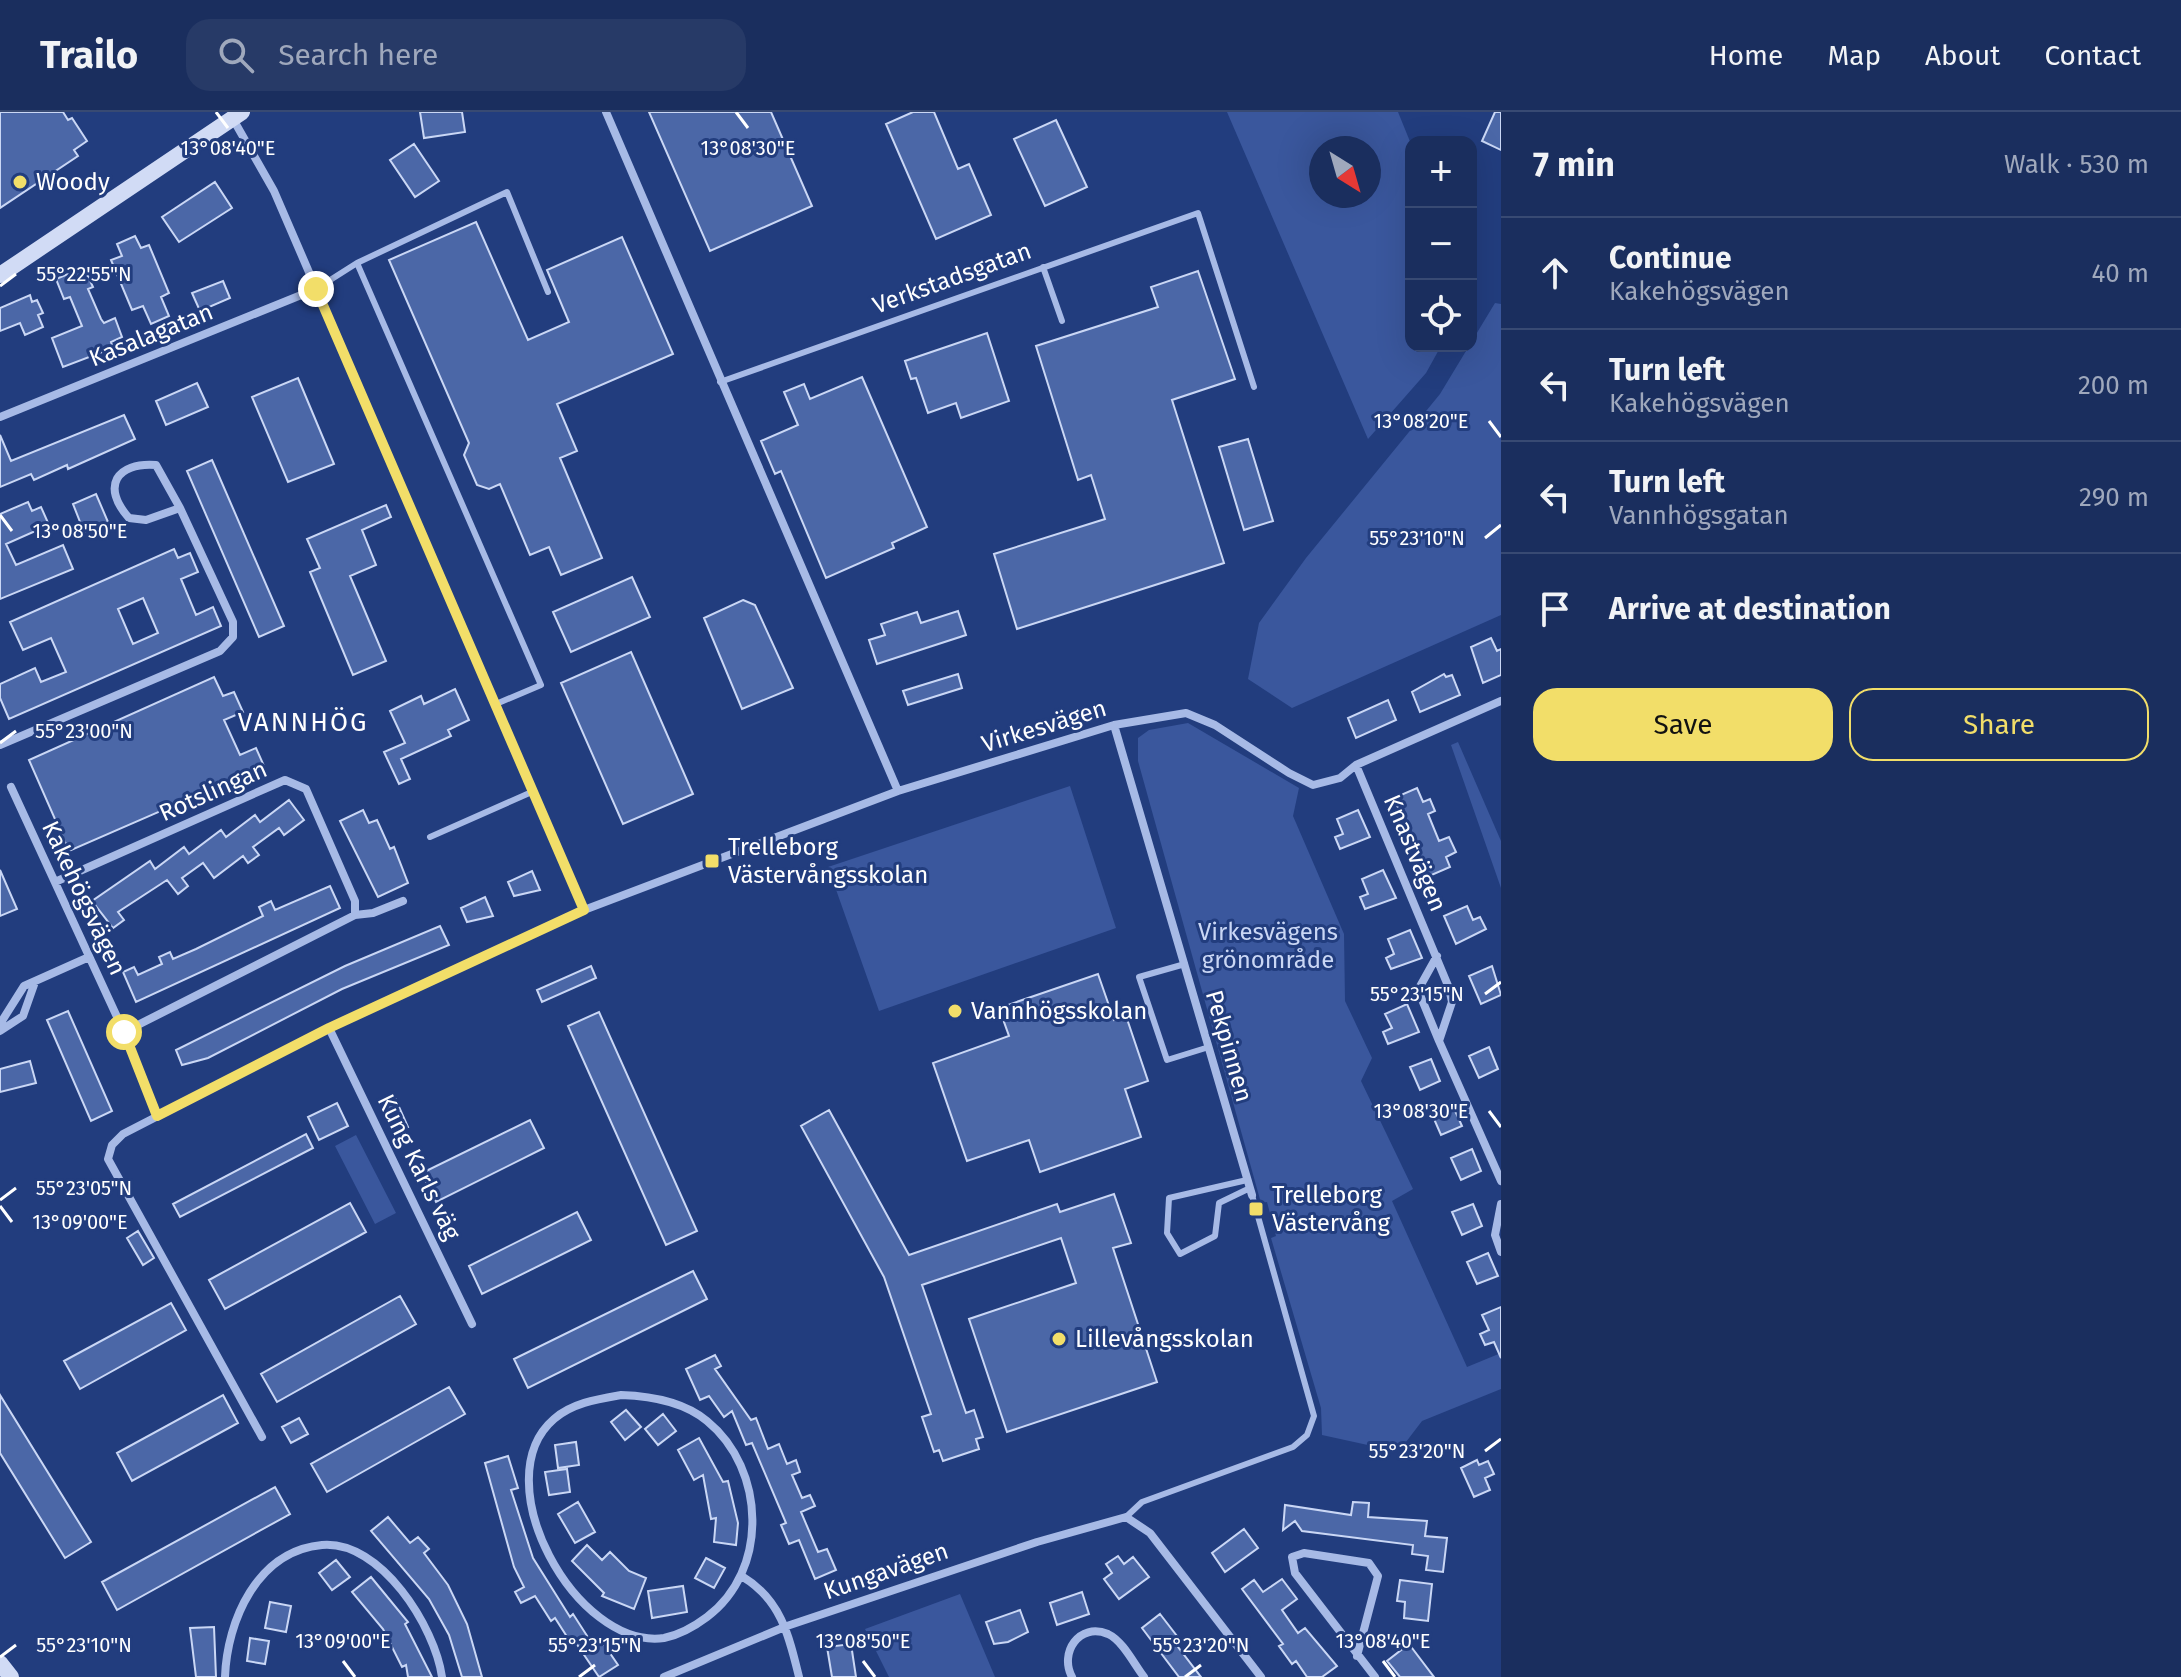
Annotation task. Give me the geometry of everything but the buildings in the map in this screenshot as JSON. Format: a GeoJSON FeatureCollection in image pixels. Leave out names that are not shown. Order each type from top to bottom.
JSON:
{"type":"FeatureCollection","features":[{"type":"Feature","properties":{"kind":"main road"},"geometry":{"type":"LineString","coordinates":[[0,275],[237,115]]}},
{"type":"Feature","properties":{"kind":"main road"},"geometry":{"type":"LineString","coordinates":[[0,1663],[11,1677]]}},
{"type":"Feature","properties":{"kind":"street"},"geometry":{"type":"LineString","coordinates":[[606,112],[898,791]]}},
{"type":"Feature","properties":{"kind":"street"},"geometry":{"type":"LineString","coordinates":[[237,115],[274,191],[584,910],[329,1028],[123,1134],[112,1145],[108,1159],[262,1437]]}},
{"type":"Feature","properties":{"kind":"street","name":"Kasalagatan"},"geometry":{"type":"LineString","coordinates":[[0,417],[316,289]]}},
{"type":"Feature","properties":{"kind":"street"},"geometry":{"type":"LineString","coordinates":[[0,745],[9,744],[220,651],[233,637],[233,622],[180,508],[156,465],[138,464],[119,475],[112,489],[114,502],[129,518],[146,520],[180,508]]}},
{"type":"Feature","properties":{"kind":"street","name":"Virkesvägen"},"geometry":{"type":"LineString","coordinates":[[584,910],[898,791],[1114,725],[1186,713],[1215,725],[1313,785],[1340,778],[1356,765],[1501,701]]}},
{"type":"Feature","properties":{"kind":"street","name":"Pekpinnen"},"geometry":{"type":"LineString","coordinates":[[1114,725],[1250,1187]]}},
{"type":"Feature","properties":{"kind":"street","name":"Knastvägen"},"geometry":{"type":"LineString","coordinates":[[1356,765],[1437,956],[1452,1002],[1439,1041]]}},
{"type":"Feature","properties":{"kind":"street","name":"Rotslingan"},"geometry":{"type":"LineString","coordinates":[[55,882],[285,780],[306,789],[355,901],[355,915]]}},
{"type":"Feature","properties":{"kind":"street","name":"Kakehögsvägen"},"geometry":{"type":"LineString","coordinates":[[11,787],[124,1032],[157,1116]]}},
{"type":"Feature","properties":{"kind":"street"},"geometry":{"type":"LineString","coordinates":[[124,1032],[355,915],[373,913],[403,901]]}},
{"type":"Feature","properties":{"kind":"street"},"geometry":{"type":"LineString","coordinates":[[1437,956],[1418,990],[1501,1181]]}},
{"type":"Feature","properties":{"kind":"street"},"geometry":{"type":"LineString","coordinates":[[0,1024],[24,986],[89,957]]}},
{"type":"Feature","properties":{"kind":"street"},"geometry":{"type":"LineString","coordinates":[[0,1031],[23,1016],[35,982]]}},
{"type":"Feature","properties":{"kind":"street","name":"Kung Karls väg"},"geometry":{"type":"LineString","coordinates":[[329,1028],[472,1324]]}},
{"type":"Feature","properties":{"kind":"street"},"geometry":{"type":"LineString","coordinates":[[1501,1204],[1495,1235],[1501,1252]]}},
{"type":"Feature","properties":{"kind":"street"},"geometry":{"type":"LineString","coordinates":[[621,1395],[649,1396],[681,1405],[707,1421],[729,1446],[750,1488],[753,1518],[743,1577],[720,1607],[693,1627],[665,1638],[636,1637],[612,1628],[586,1607],[551,1561],[528,1484],[530,1460],[539,1438],[552,1419],[582,1403],[621,1395]]}},
{"type":"Feature","properties":{"kind":"street"},"geometry":{"type":"LineString","coordinates":[[1126,1517],[1150,1533],[1261,1677]]}},
{"type":"Feature","properties":{"kind":"street","name":"Kungavägen"},"geometry":{"type":"LineString","coordinates":[[664,1677],[787,1626],[1037,1542],[1126,1517]]}},
{"type":"Feature","properties":{"kind":"street"},"geometry":{"type":"LineString","coordinates":[[225,1677],[228,1640],[238,1611],[255,1583],[300,1551],[324,1545],[358,1553],[375,1563],[390,1578],[423,1624],[442,1677]]}},
{"type":"Feature","properties":{"kind":"street"},"geometry":{"type":"LineString","coordinates":[[1357,1656],[1378,1576],[1369,1563],[1304,1553],[1292,1557],[1295,1573],[1357,1656],[1375,1677]]}},
{"type":"Feature","properties":{"kind":"street"},"geometry":{"type":"LineString","coordinates":[[743,1577],[763,1589],[787,1626],[799,1677]]}},
{"type":"Feature","properties":{"kind":"street"},"geometry":{"type":"LineString","coordinates":[[1072,1677],[1068,1656],[1070,1644],[1079,1636],[1094,1631],[1109,1634],[1144,1677]]}},
{"type":"Feature","properties":{"kind":"lane"},"geometry":{"type":"LineString","coordinates":[[316,289],[357,263],[507,192],[548,292]]}},
{"type":"Feature","properties":{"kind":"lane","name":"Verkstadsgatan"},"geometry":{"type":"LineString","coordinates":[[720,382],[1198,213],[1254,387]]}},
{"type":"Feature","properties":{"kind":"lane"},"geometry":{"type":"LineString","coordinates":[[357,263],[541,685],[496,704]]}},
{"type":"Feature","properties":{"kind":"lane"},"geometry":{"type":"LineString","coordinates":[[1043,267],[1062,321]]}},
{"type":"Feature","properties":{"kind":"lane"},"geometry":{"type":"LineString","coordinates":[[430,837],[534,791]]}},
{"type":"Feature","properties":{"kind":"lane"},"geometry":{"type":"LineString","coordinates":[[1185,964],[1139,977],[1167,1060],[1209,1047]]}},
{"type":"Feature","properties":{"kind":"lane"},"geometry":{"type":"LineString","coordinates":[[1250,1187],[1219,1203],[1215,1236],[1180,1254],[1167,1233],[1169,1198],[1250,1187]]}},
{"type":"Feature","properties":{"kind":"lane"},"geometry":{"type":"LineString","coordinates":[[1126,1517],[1142,1502],[1293,1447],[1307,1435],[1314,1416],[1250,1187]]}},
{"type":"Feature","properties":{"kind":"green space"},"geometry":{"type":"Polygon","coordinates":[[[1227,112],[1398,112],[1408,136],[1405,136],[1405,352],[1438,352],[1426,373],[1368,439],[1227,112]]]}},
{"type":"Feature","properties":{"kind":"green space"},"geometry":{"type":"Polygon","coordinates":[[[1495,303],[1501,304],[1501,615],[1292,708],[1248,679],[1259,623],[1306,558],[1440,394],[1465,352],[1477,352],[1477,333],[1495,303]]]}},
{"type":"Feature","properties":{"kind":"green space","name":"Virkesvägens grönområde"},"geometry":{"type":"Polygon","coordinates":[[[1188,723],[1299,788],[1293,816],[1344,934],[1345,1001],[1372,1058],[1361,1081],[1413,1189],[1392,1201],[1467,1367],[1501,1353],[1501,1389],[1422,1421],[1406,1442],[1386,1449],[1322,1435],[1321,1408],[1271,1238],[1276,1236],[1267,1202],[1261,1203],[1138,761],[1138,738],[1149,730],[1188,723]]]}},
{"type":"Feature","properties":{"kind":"green space"},"geometry":{"type":"Polygon","coordinates":[[[1458,742],[1501,841],[1501,888],[1451,745],[1458,742]]]}},
{"type":"Feature","properties":{"kind":"green space"},"geometry":{"type":"Polygon","coordinates":[[[1070,786],[1116,928],[879,1011],[828,867],[1070,786]]]}},
{"type":"Feature","properties":{"kind":"green space"},"geometry":{"type":"Polygon","coordinates":[[[356,1135],[396,1213],[375,1224],[335,1146],[356,1135]]]}},
{"type":"Feature","properties":{"kind":"green space"},"geometry":{"type":"Polygon","coordinates":[[[960,1594],[995,1677],[889,1677],[865,1629],[960,1594]]]}},
{"type":"Feature","properties":{"kind":"place","name":"Woody"},"geometry":{"type":"Point","coordinates":[20,182]}},
{"type":"Feature","properties":{"kind":"place","name":"Trelleborg Västervångsskolan"},"geometry":{"type":"Point","coordinates":[712,861]}},
{"type":"Feature","properties":{"kind":"place","name":"Vannhögsskolan"},"geometry":{"type":"Point","coordinates":[955,1011]}},
{"type":"Feature","properties":{"kind":"place","name":"Trelleborg Västervång"},"geometry":{"type":"Point","coordinates":[1256,1209]}},
{"type":"Feature","properties":{"kind":"place","name":"Lillevångsskolan"},"geometry":{"type":"Point","coordinates":[1059,1339]}},
{"type":"Feature","properties":{"kind":"district","name":"VANNHÖG"},"geometry":{"type":"Point","coordinates":[303,722]}},
{"type":"Feature","properties":{"kind":"route"},"geometry":{"type":"LineString","coordinates":[[124,1032],[157,1116],[329,1028],[584,910],[316,289]]}}]}
